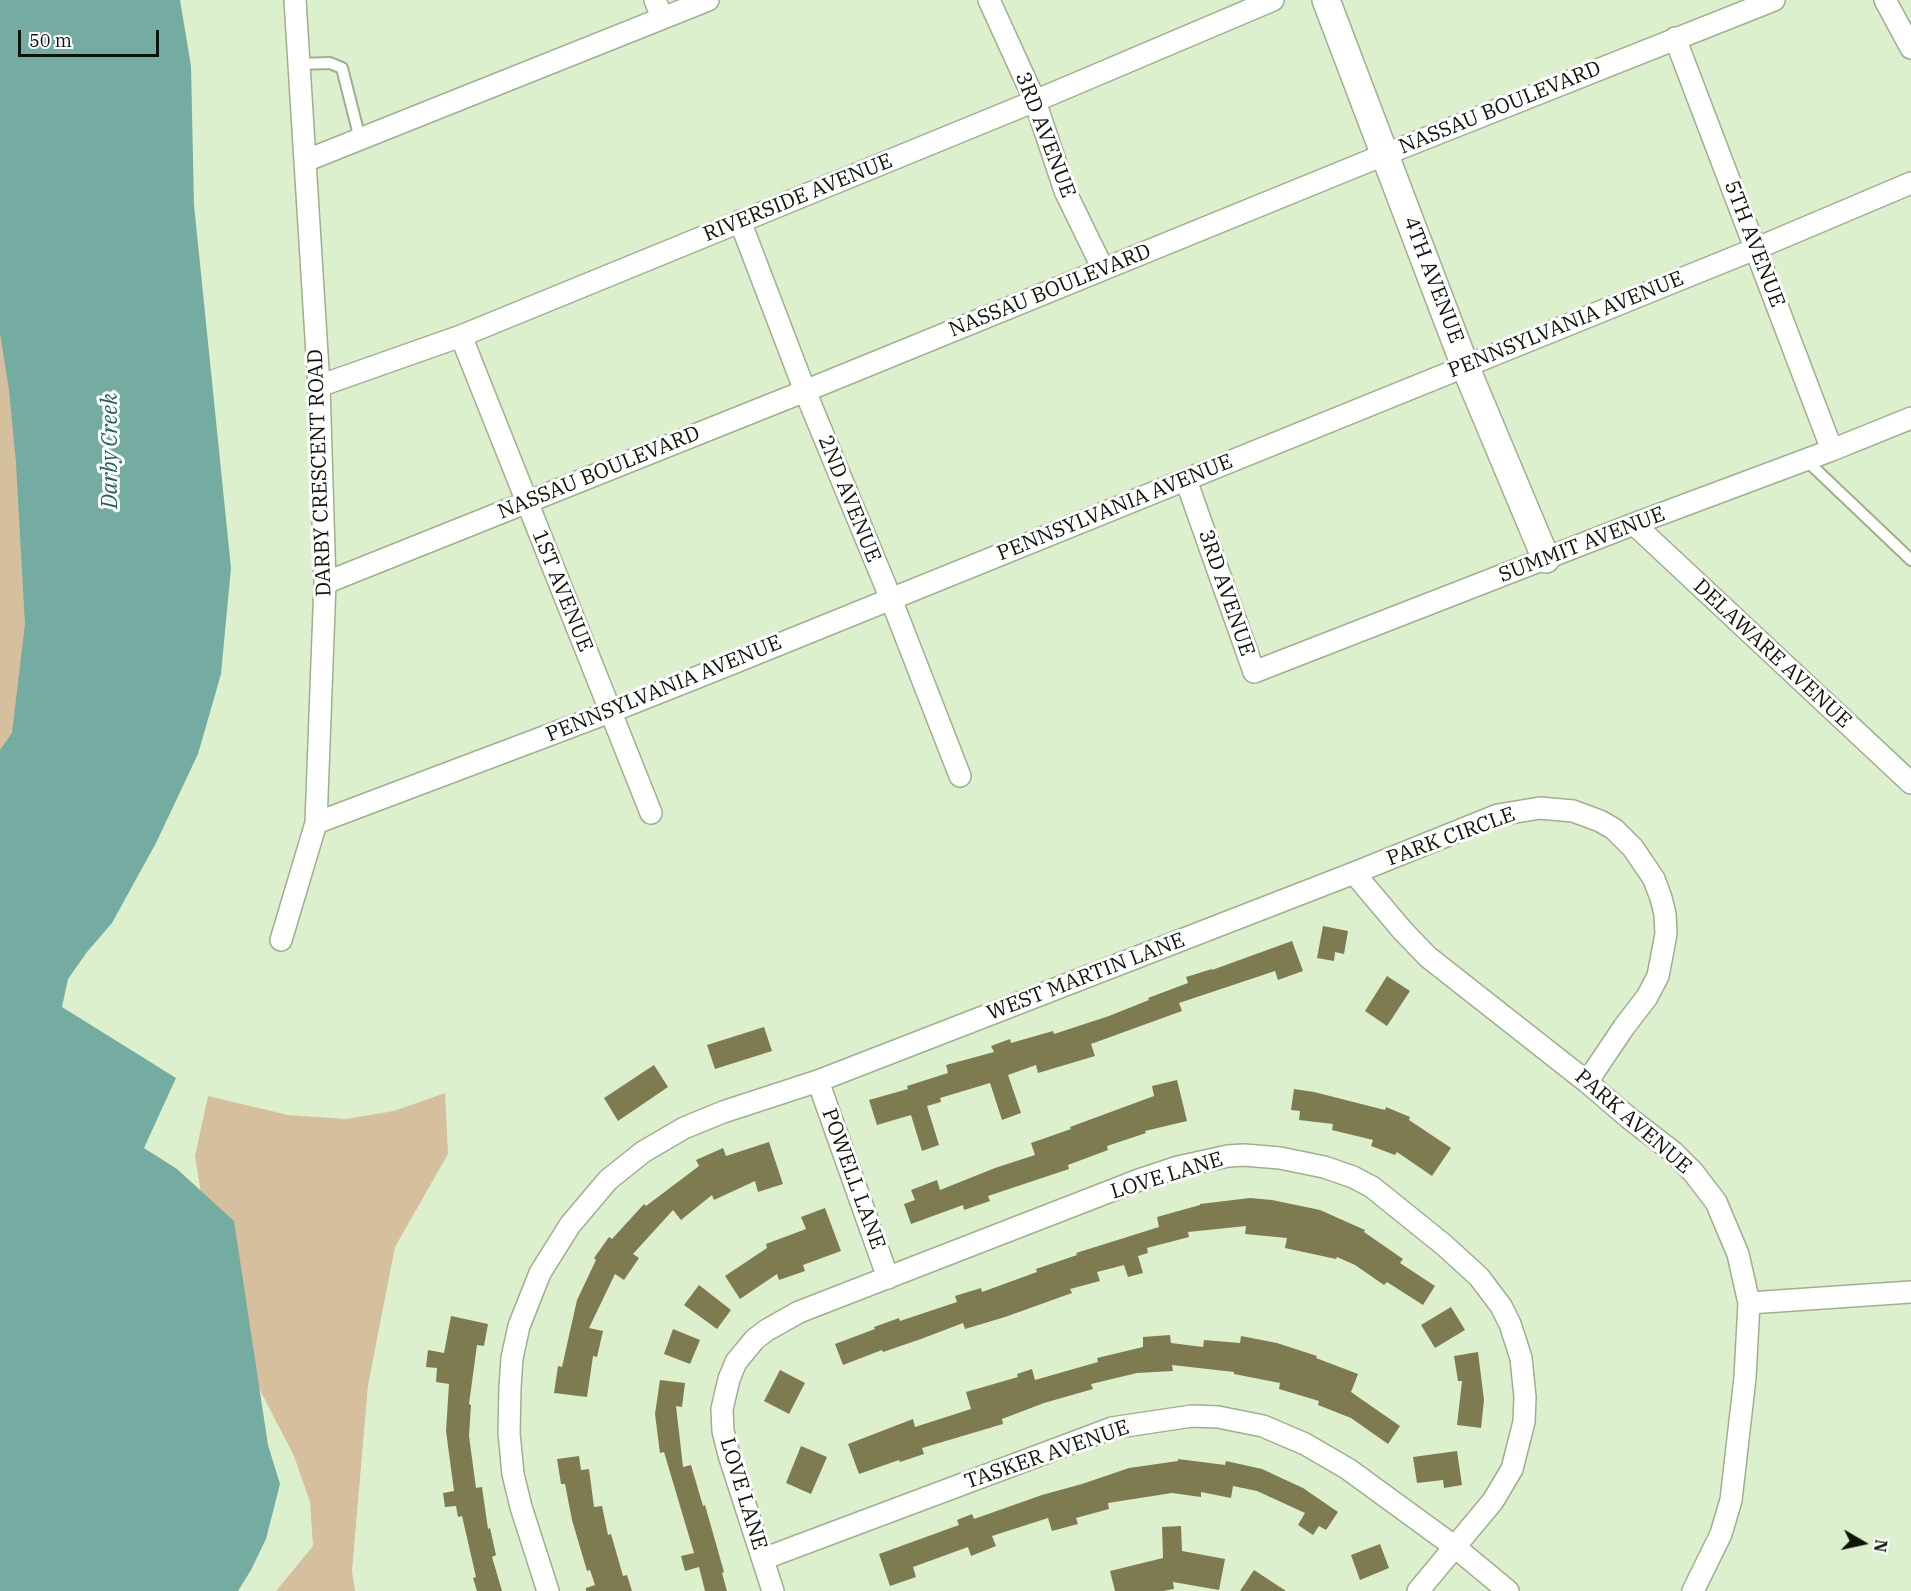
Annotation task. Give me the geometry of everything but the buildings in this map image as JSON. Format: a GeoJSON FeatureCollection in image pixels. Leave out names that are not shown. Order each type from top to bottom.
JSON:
{"type":"FeatureCollection","features":[{"type":"Feature","properties":{"kind":"street","name":"DARBY CRESCENT ROAD"},"geometry":{"type":"LineString","coordinates":[[280,940],[316,823],[326,583],[319,386],[295,0]]}},
{"type":"Feature","properties":{"kind":"street"},"geometry":{"type":"LineString","coordinates":[[305,161],[658,9],[708,0]]}},
{"type":"Feature","properties":{"kind":"street","name":"3RD AVENUE"},"geometry":{"type":"LineString","coordinates":[[989,0],[1035,101],[1065,191],[1103,269]]}},
{"type":"Feature","properties":{"kind":"street","name":"RIVERSIDE AVENUE"},"geometry":{"type":"LineString","coordinates":[[319,386],[461,336],[1035,101],[1273,0]]}},
{"type":"Feature","properties":{"kind":"street","name":"4TH AVENUE"},"geometry":{"type":"LineString","coordinates":[[1326,0],[1465,366],[1546,559]]}},
{"type":"Feature","properties":{"kind":"street","name":"NASSAU BOULEVARD"},"geometry":{"type":"LineString","coordinates":[[326,583],[1386,154],[1774,0]]}},
{"type":"Feature","properties":{"kind":"street"},"geometry":{"type":"LineString","coordinates":[[1885,0],[1911,48]]}},
{"type":"Feature","properties":{"kind":"street","name":"5TH AVENUE"},"geometry":{"type":"LineString","coordinates":[[1675,38],[1832,450]]}},
{"type":"Feature","properties":{"kind":"street","name":"PENNSYLVANIA AVENUE"},"geometry":{"type":"LineString","coordinates":[[316,823],[610,712],[1755,249],[1911,183]]}},
{"type":"Feature","properties":{"kind":"street","name":"2ND AVENUE"},"geometry":{"type":"LineString","coordinates":[[740,222],[805,391],[891,599],[960,776]]}},
{"type":"Feature","properties":{"kind":"street","name":"1ST AVENUE"},"geometry":{"type":"LineString","coordinates":[[461,336],[651,813]]}},
{"type":"Feature","properties":{"kind":"street","name":"SUMMIT AVENUE"},"geometry":{"type":"LineString","coordinates":[[1254,672],[1911,418]]}},
{"type":"Feature","properties":{"kind":"street","name":"3RD AVENUE"},"geometry":{"type":"LineString","coordinates":[[1186,480],[1254,672]]}},
{"type":"Feature","properties":{"kind":"street","name":"DELAWARE AVENUE"},"geometry":{"type":"LineString","coordinates":[[1634,524],[1911,783]]}},
{"type":"Feature","properties":{"kind":"street","name":"PARK CIRCLE"},"geometry":{"type":"LineString","coordinates":[[1353,873],[1498,815],[1522,810],[1540,808],[1573,811],[1600,821],[1622,836],[1654,879],[1661,898],[1666,934],[1664,954],[1658,976],[1647,997],[1587,1082]]}},
{"type":"Feature","properties":{"kind":"street","name":"WEST MARTIN LANE"},"geometry":{"type":"LineString","coordinates":[[548,1591],[513,1474],[509,1433],[512,1358],[519,1326],[540,1272],[570,1225],[608,1180],[643,1152],[684,1128],[723,1112],[818,1081],[1353,873]]}},
{"type":"Feature","properties":{"kind":"street","name":"PARK AVENUE"},"geometry":{"type":"LineString","coordinates":[[1353,873],[1428,957],[1673,1152],[1693,1172],[1716,1202],[1738,1254],[1749,1303],[1745,1378],[1731,1500],[1721,1534],[1693,1591]]}},
{"type":"Feature","properties":{"kind":"street","name":"POWELL LANE"},"geometry":{"type":"LineString","coordinates":[[818,1081],[888,1278]]}},
{"type":"Feature","properties":{"kind":"street","name":"LOVE LANE"},"geometry":{"type":"LineString","coordinates":[[773,1591],[723,1431],[724,1395],[736,1362],[755,1339],[799,1312],[1139,1180],[1178,1167],[1228,1156],[1280,1158],[1324,1167],[1353,1177],[1372,1187],[1444,1245],[1479,1277],[1501,1306],[1510,1324],[1524,1377],[1525,1397],[1524,1422],[1512,1468],[1493,1501],[1418,1591]]}},
{"type":"Feature","properties":{"kind":"street"},"geometry":{"type":"LineString","coordinates":[[1749,1303],[1911,1292]]}},
{"type":"Feature","properties":{"kind":"street","name":"TASKER AVENUE"},"geometry":{"type":"LineString","coordinates":[[763,1559],[1112,1428],[1192,1416],[1218,1417],[1263,1426],[1305,1444],[1348,1469],[1455,1547],[1508,1591]]}},
{"type":"Feature","properties":{"kind":"lane"},"geometry":{"type":"LineString","coordinates":[[299,64],[330,63],[342,68],[360,139]]}},
{"type":"Feature","properties":{"kind":"lane"},"geometry":{"type":"LineString","coordinates":[[1806,460],[1911,560]]}},
{"type":"Feature","properties":{"kind":"shaded area"},"geometry":{"type":"Polygon","coordinates":[[[0,38],[37,612],[0,809],[0,38]]]}},
{"type":"Feature","properties":{"kind":"shaded area"},"geometry":{"type":"Polygon","coordinates":[[[445,1093],[448,1154],[395,1247],[368,1385],[352,1571],[355,1591],[276,1591],[313,1546],[310,1502],[294,1456],[261,1392],[215,1281],[195,1156],[208,1096],[288,1115],[346,1119],[394,1111],[445,1093]]]}},
{"type":"Feature","properties":{"kind":"water","name":"Darby Creek"},"geometry":{"type":"Polygon","coordinates":[[[0,0],[180,0],[191,66],[194,205],[231,568],[221,674],[198,754],[156,843],[112,923],[68,979],[62,1007],[176,1078],[144,1148],[177,1169],[234,1221],[268,1445],[280,1484],[266,1539],[238,1591],[0,1591],[0,750],[12,733],[25,624],[16,463],[9,390],[0,333],[0,0]]]}}]}
